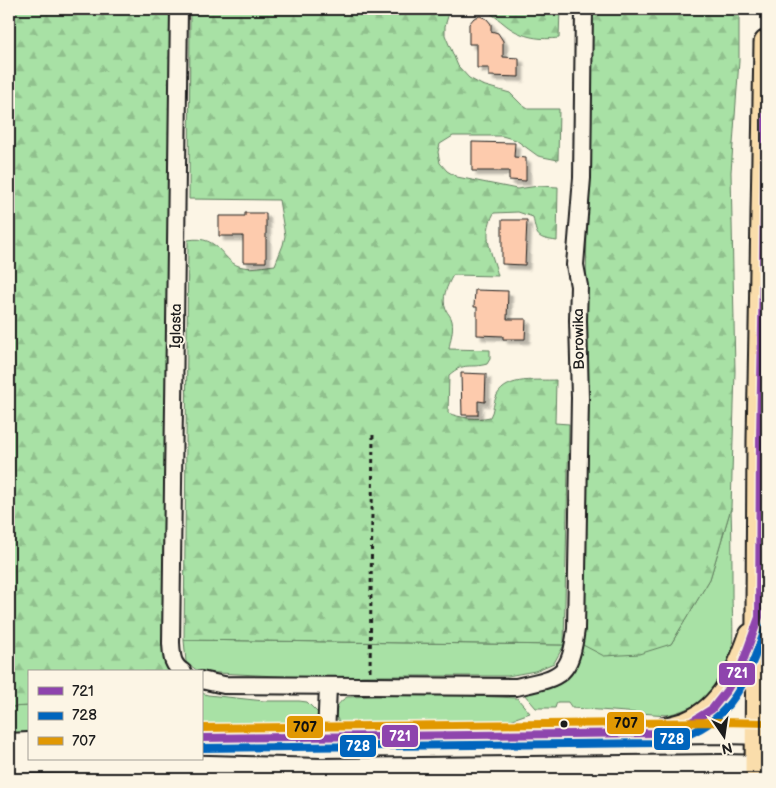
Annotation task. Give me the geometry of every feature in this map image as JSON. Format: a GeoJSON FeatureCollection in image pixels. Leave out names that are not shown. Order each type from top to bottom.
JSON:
{"type":"FeatureCollection","features":[{"type":"Feature","properties":{"kind":"main road"},"geometry":{"type":"LineString","coordinates":[[9,762],[113,763],[175,768],[320,770],[761,771],[763,733],[758,617],[767,43]]}},
{"type":"Feature","properties":{"kind":"main road"},"geometry":{"type":"LineString","coordinates":[[655,733],[688,724],[701,717],[719,701],[741,667],[758,617]]}},
{"type":"Feature","properties":{"kind":"main road"},"geometry":{"type":"LineString","coordinates":[[202,738],[763,733]]}},
{"type":"Feature","properties":{"kind":"main road"},"geometry":{"type":"LineString","coordinates":[[9,745],[28,744]]}},
{"type":"Feature","properties":{"kind":"street","name":"Iglasta"},"geometry":{"type":"LineString","coordinates":[[179,9],[172,660],[180,670]]}},
{"type":"Feature","properties":{"kind":"street","name":"Borowika"},"geometry":{"type":"LineString","coordinates":[[370,686],[516,687],[551,679],[566,668],[574,650],[580,398],[579,286],[575,265],[582,178],[584,9]]}},
{"type":"Feature","properties":{"kind":"street"},"geometry":{"type":"LineString","coordinates":[[202,680],[224,685],[370,686]]}},
{"type":"Feature","properties":{"kind":"street"},"geometry":{"type":"LineString","coordinates":[[326,737],[328,686]]}},
{"type":"Feature","properties":{"kind":"street"},"geometry":{"type":"LineString","coordinates":[[269,779],[320,770]]}},
{"type":"Feature","properties":{"kind":"path"},"geometry":{"type":"LineString","coordinates":[[370,686],[373,434]]}},
{"type":"Feature","properties":{"kind":"green space"},"geometry":{"type":"Polygon","coordinates":[[[9,9],[170,9],[163,640],[173,670],[28,670],[28,706],[9,707],[9,9]]]}},
{"type":"Feature","properties":{"kind":"green space"},"geometry":{"type":"Polygon","coordinates":[[[190,9],[457,9],[449,13],[445,26],[445,35],[458,66],[469,78],[482,85],[510,93],[528,109],[559,109],[558,160],[538,156],[516,140],[502,136],[453,136],[440,144],[438,152],[440,163],[447,171],[457,177],[517,189],[539,186],[558,187],[557,241],[545,239],[537,233],[533,217],[518,212],[494,213],[488,229],[488,237],[498,276],[453,275],[444,301],[452,324],[449,349],[490,350],[490,359],[487,364],[459,368],[449,375],[448,413],[469,418],[490,417],[497,395],[508,385],[515,382],[532,380],[556,380],[555,423],[569,424],[564,645],[184,640],[188,240],[199,239],[208,241],[215,245],[236,265],[254,268],[275,265],[285,236],[279,200],[189,199],[190,9]]]}},
{"type":"Feature","properties":{"kind":"green space"},"geometry":{"type":"Polygon","coordinates":[[[482,9],[560,9],[559,38],[546,39],[526,36],[513,30],[482,9]]]}},
{"type":"Feature","properties":{"kind":"green space"},"geometry":{"type":"Polygon","coordinates":[[[590,9],[739,9],[739,61],[731,172],[735,371],[731,508],[710,579],[671,644],[639,654],[604,656],[581,644],[590,9]]]}},
{"type":"Feature","properties":{"kind":"green space"},"geometry":{"type":"Polygon","coordinates":[[[731,508],[732,650],[727,673],[718,689],[698,704],[667,715],[572,708],[568,702],[557,702],[555,708],[536,708],[524,694],[548,688],[564,681],[574,668],[581,644],[671,644],[710,579],[731,508]]]}},
{"type":"Feature","properties":{"kind":"green space"},"geometry":{"type":"Polygon","coordinates":[[[184,640],[564,645],[554,663],[535,671],[508,676],[363,676],[334,679],[202,672],[202,670],[196,670],[186,662],[184,640]]]}},
{"type":"Feature","properties":{"kind":"green space"},"geometry":{"type":"Polygon","coordinates":[[[202,693],[264,701],[307,702],[320,717],[317,724],[202,728],[202,693]]]}},
{"type":"Feature","properties":{"kind":"green space"},"geometry":{"type":"Polygon","coordinates":[[[435,694],[517,698],[530,713],[499,722],[340,723],[335,715],[338,704],[347,697],[435,694]]]}},
{"type":"Feature","properties":{"kind":"green space"},"geometry":{"type":"Polygon","coordinates":[[[28,706],[28,732],[9,733],[9,707],[28,706]]]}},
{"type":"Feature","properties":{"kind":"building"},"geometry":{"type":"Polygon","coordinates":[[[480,16],[487,19],[491,24],[491,31],[498,33],[503,41],[503,57],[519,58],[519,77],[489,76],[489,68],[477,68],[477,44],[469,44],[469,24],[474,18],[480,16]]]}},
{"type":"Feature","properties":{"kind":"building"},"geometry":{"type":"Polygon","coordinates":[[[472,142],[515,143],[514,157],[526,158],[526,181],[509,180],[509,171],[472,171],[472,142]]]}},
{"type":"Feature","properties":{"kind":"building"},"geometry":{"type":"Polygon","coordinates":[[[245,213],[266,213],[266,262],[243,262],[243,236],[219,236],[219,216],[245,216],[245,213]]]}},
{"type":"Feature","properties":{"kind":"building"},"geometry":{"type":"Polygon","coordinates":[[[502,220],[527,220],[525,265],[502,264],[502,220]]]}},
{"type":"Feature","properties":{"kind":"building"},"geometry":{"type":"Polygon","coordinates":[[[475,290],[508,291],[507,319],[526,319],[525,339],[503,339],[503,336],[477,335],[477,307],[474,307],[475,290]]]}},
{"type":"Feature","properties":{"kind":"building"},"geometry":{"type":"Polygon","coordinates":[[[461,373],[486,374],[485,402],[478,401],[478,415],[462,415],[461,373]]]}},
{"type":"Feature","properties":{"kind":"transit line","name":"721"},"geometry":{"type":"LineString","coordinates":[[202,738],[655,733],[688,724],[712,709],[727,690],[741,667],[759,617],[767,43]]}},
{"type":"Feature","properties":{"kind":"transit line","name":"728"},"geometry":{"type":"LineString","coordinates":[[202,748],[657,743],[676,739],[690,734],[709,723],[732,700],[749,671],[767,624]]}},
{"type":"Feature","properties":{"kind":"transit line","name":"707"},"geometry":{"type":"LineString","coordinates":[[202,728],[767,723]]}}]}
